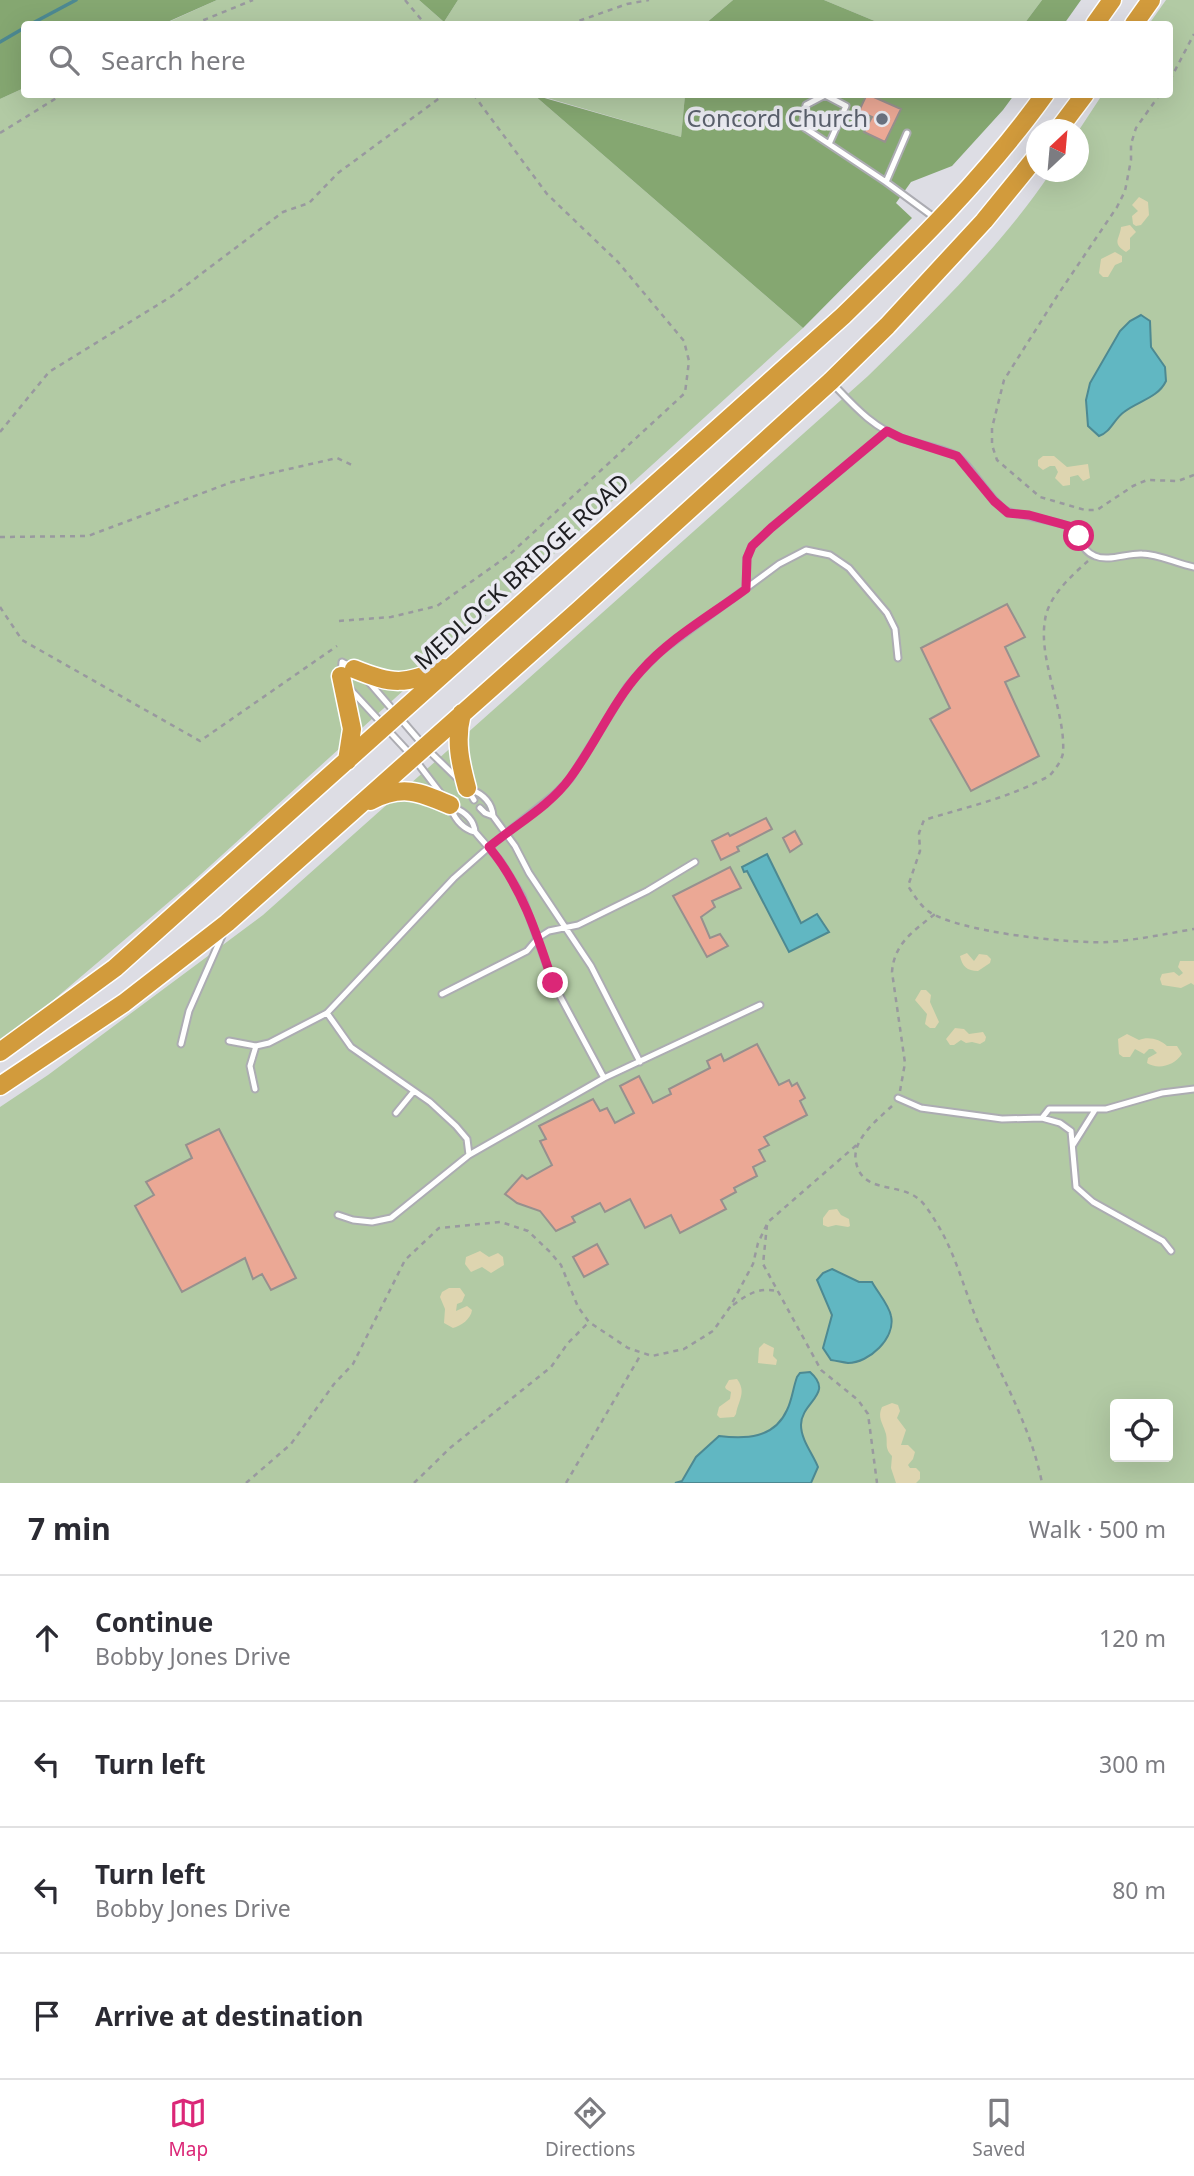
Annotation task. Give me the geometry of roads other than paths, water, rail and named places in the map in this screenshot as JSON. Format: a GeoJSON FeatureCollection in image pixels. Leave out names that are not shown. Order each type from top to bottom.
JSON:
{"type":"FeatureCollection","features":[{"type":"Feature","properties":{"kind":"highway"},"geometry":{"type":"LineString","coordinates":[[1097,21],[1112,0]]}},
{"type":"Feature","properties":{"kind":"highway"},"geometry":{"type":"LineString","coordinates":[[1136,21],[1151,0]]}},
{"type":"Feature","properties":{"kind":"highway","name":"MEDLOCK BRIDGE ROAD"},"geometry":{"type":"LineString","coordinates":[[0,1052],[115,968],[843,316],[990,163],[1042,98]]}},
{"type":"Feature","properties":{"kind":"highway"},"geometry":{"type":"LineString","coordinates":[[1066,119],[1082,98]]}},
{"type":"Feature","properties":{"kind":"highway"},"geometry":{"type":"LineString","coordinates":[[0,1086],[124,1003],[227,923],[419,752],[831,381],[949,260],[1026,170]]}},
{"type":"Feature","properties":{"kind":"highway"},"geometry":{"type":"LineString","coordinates":[[347,761],[352,742],[348,672],[408,682],[459,661]]}},
{"type":"Feature","properties":{"kind":"highway"},"geometry":{"type":"LineString","coordinates":[[462,713],[458,744],[470,794]]}},
{"type":"Feature","properties":{"kind":"highway"},"geometry":{"type":"LineString","coordinates":[[355,809],[376,798],[407,790],[424,793],[450,805]]}},
{"type":"Feature","properties":{"kind":"lane"},"geometry":{"type":"LineString","coordinates":[[819,98],[806,105],[802,126],[938,220]]}},
{"type":"Feature","properties":{"kind":"lane"},"geometry":{"type":"LineString","coordinates":[[829,144],[846,106],[831,98]]}},
{"type":"Feature","properties":{"kind":"lane"},"geometry":{"type":"LineString","coordinates":[[886,182],[908,134]]}},
{"type":"Feature","properties":{"kind":"lane"},"geometry":{"type":"LineString","coordinates":[[831,381],[869,421],[901,438],[957,456],[994,501],[1008,513],[1029,515],[1069,526],[1079,536],[1082,547],[1093,556],[1104,558],[1129,553],[1147,554],[1194,567]]}},
{"type":"Feature","properties":{"kind":"lane"},"geometry":{"type":"LineString","coordinates":[[746,589],[747,558],[752,546],[887,431]]}},
{"type":"Feature","properties":{"kind":"lane"},"geometry":{"type":"LineString","coordinates":[[229,1041],[256,1046],[269,1043],[327,1013],[454,878],[570,779],[627,687],[660,652],[779,564],[806,551],[830,555],[849,568],[887,613],[895,629],[898,658]]}},
{"type":"Feature","properties":{"kind":"lane"},"geometry":{"type":"LineString","coordinates":[[348,672],[419,752],[470,794]]}},
{"type":"Feature","properties":{"kind":"lane"},"geometry":{"type":"LineString","coordinates":[[348,672],[419,752],[450,805],[454,817],[466,830],[475,832],[512,877],[522,896],[553,983],[604,1078]]}},
{"type":"Feature","properties":{"kind":"lane"},"geometry":{"type":"LineString","coordinates":[[450,805],[470,794],[480,792],[492,806],[493,816]]}},
{"type":"Feature","properties":{"kind":"lane"},"geometry":{"type":"LineString","coordinates":[[450,805],[463,811],[474,824],[475,832]]}},
{"type":"Feature","properties":{"kind":"lane"},"geometry":{"type":"LineString","coordinates":[[480,808],[493,816],[506,832],[529,873],[591,966],[640,1062]]}},
{"type":"Feature","properties":{"kind":"lane"},"geometry":{"type":"LineString","coordinates":[[442,994],[527,951],[538,938],[549,931],[578,925],[647,891],[695,862]]}},
{"type":"Feature","properties":{"kind":"lane"},"geometry":{"type":"LineString","coordinates":[[181,1044],[189,1011],[227,923]]}},
{"type":"Feature","properties":{"kind":"lane"},"geometry":{"type":"LineString","coordinates":[[338,1215],[372,1222],[391,1218],[469,1154],[604,1078],[760,1005]]}},
{"type":"Feature","properties":{"kind":"lane"},"geometry":{"type":"LineString","coordinates":[[327,1013],[351,1047],[414,1091],[456,1126],[467,1139],[469,1154]]}},
{"type":"Feature","properties":{"kind":"lane"},"geometry":{"type":"LineString","coordinates":[[255,1089],[250,1066],[256,1046]]}},
{"type":"Feature","properties":{"kind":"lane"},"geometry":{"type":"LineString","coordinates":[[1042,1118],[1049,1109],[1095,1110],[1174,1090],[1194,1089]]}},
{"type":"Feature","properties":{"kind":"lane"},"geometry":{"type":"LineString","coordinates":[[396,1112],[414,1091]]}},
{"type":"Feature","properties":{"kind":"lane"},"geometry":{"type":"LineString","coordinates":[[898,1098],[921,1108],[1002,1119],[1042,1118],[1066,1126],[1072,1136],[1076,1187],[1093,1202],[1163,1241],[1171,1251]]}},
{"type":"Feature","properties":{"kind":"lane"},"geometry":{"type":"LineString","coordinates":[[1073,1145],[1095,1110]]}},
{"type":"Feature","properties":{"kind":"water"},"geometry":{"type":"Polygon","coordinates":[[[1141,315],[1150,321],[1151,347],[1165,367],[1166,381],[1153,395],[1124,412],[1107,432],[1099,436],[1088,426],[1086,400],[1090,383],[1120,331],[1141,315]]]}},
{"type":"Feature","properties":{"kind":"water"},"geometry":{"type":"Polygon","coordinates":[[[767,854],[801,923],[817,914],[829,932],[789,952],[747,871],[744,872],[742,867],[767,854]]]}},
{"type":"Feature","properties":{"kind":"water"},"geometry":{"type":"Polygon","coordinates":[[[832,1269],[859,1282],[872,1282],[890,1312],[891,1324],[885,1341],[872,1354],[856,1362],[831,1360],[823,1348],[832,1315],[817,1280],[832,1269]]]}},
{"type":"Feature","properties":{"kind":"water"},"geometry":{"type":"Polygon","coordinates":[[[810,1372],[817,1380],[818,1392],[802,1417],[801,1425],[805,1441],[818,1467],[811,1483],[675,1483],[682,1481],[696,1457],[719,1436],[749,1437],[775,1427],[787,1410],[797,1377],[800,1373],[810,1372]]]}},
{"type":"Feature","properties":{"kind":"waterway"},"geometry":{"type":"LineString","coordinates":[[37,21],[76,0]]}},
{"type":"Feature","properties":{"kind":"waterway"},"geometry":{"type":"LineString","coordinates":[[0,42],[21,30]]}},
{"type":"Feature","properties":{"kind":"place","name":"Concord Church"},"geometry":{"type":"Point","coordinates":[882,119]}}]}
